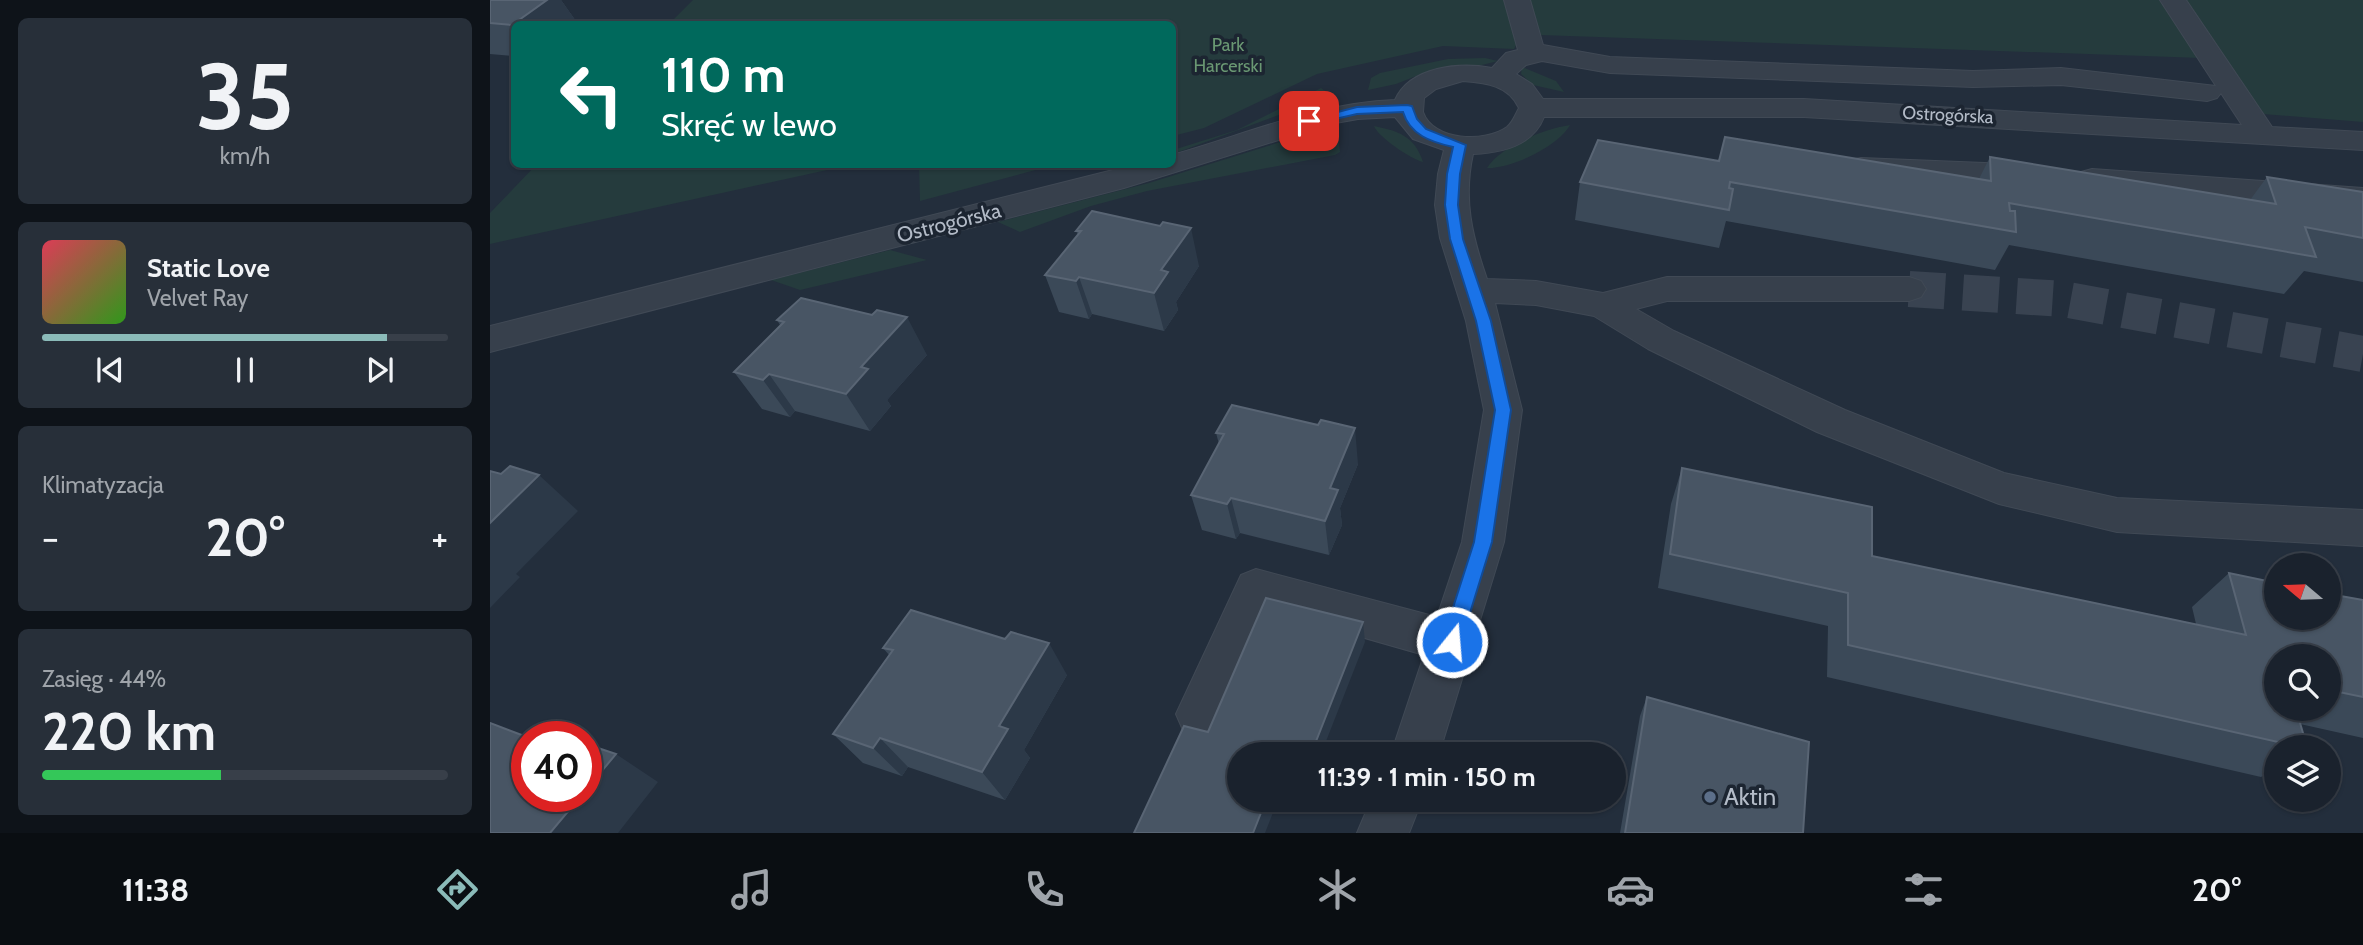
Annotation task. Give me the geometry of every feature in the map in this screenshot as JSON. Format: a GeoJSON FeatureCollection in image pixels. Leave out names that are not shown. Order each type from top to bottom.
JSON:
{"type":"FeatureCollection","features":[{"type":"Feature","properties":{"kind":"street"},"geometry":{"type":"LineString","coordinates":[[1517,0],[1532,53]]}},
{"type":"Feature","properties":{"kind":"street"},"geometry":{"type":"LineString","coordinates":[[2173,0],[2263,135]]}},
{"type":"Feature","properties":{"kind":"street"},"geometry":{"type":"LineString","coordinates":[[1498,77],[1516,59],[1532,53],[1610,65],[1973,79],[2011,74],[2119,81],[2207,92]]}},
{"type":"Feature","properties":{"kind":"street"},"geometry":{"type":"LineString","coordinates":[[1481,74],[1498,77],[1522,90],[1530,98],[1533,108],[1530,121],[1520,132],[1483,145],[1460,145],[1422,132],[1411,120],[1407,108],[1410,98],[1418,88],[1446,75],[1481,74]]}},
{"type":"Feature","properties":{"kind":"street","name":"Ostrogórska"},"geometry":{"type":"LineString","coordinates":[[1176,162],[1328,116],[1357,110],[1407,108]]}},
{"type":"Feature","properties":{"kind":"street","name":"Ostrogórska"},"geometry":{"type":"LineString","coordinates":[[1533,108],[1804,108],[2363,141]]}},
{"type":"Feature","properties":{"kind":"street"},"geometry":{"type":"LineString","coordinates":[[1419,742],[1483,542],[1503,410],[1474,290],[1456,239],[1451,205],[1453,174],[1460,145]]}},
{"type":"Feature","properties":{"kind":"street"},"geometry":{"type":"LineString","coordinates":[[1826,167],[1940,169],[2363,198]]}},
{"type":"Feature","properties":{"kind":"street","name":"Ostrogórska"},"geometry":{"type":"LineString","coordinates":[[490,339],[1156,168]]}},
{"type":"Feature","properties":{"kind":"street"},"geometry":{"type":"LineString","coordinates":[[1603,305],[1667,289],[1909,289]]}},
{"type":"Feature","properties":{"kind":"street"},"geometry":{"type":"LineString","coordinates":[[1474,290],[1536,293],[1603,305],[1661,340],[1831,421],[1999,488],[2117,514],[2363,528]]}},
{"type":"Feature","properties":{"kind":"street"},"geometry":{"type":"LineString","coordinates":[[1200,715],[1256,587],[1452,642]]}},
{"type":"Feature","properties":{"kind":"street"},"geometry":{"type":"LineString","coordinates":[[1383,833],[1391,812]]}},
{"type":"Feature","properties":{"kind":"green space","name":"Park Harcerski"},"geometry":{"type":"Polygon","coordinates":[[[693,0],[2363,0],[2363,122],[2238,112],[2201,58],[1540,35],[1521,36],[1514,49],[1443,46],[1317,74],[1204,128],[1176,135],[1176,21],[672,21],[693,0]]]}},
{"type":"Feature","properties":{"kind":"green space"},"geometry":{"type":"Polygon","coordinates":[[[1485,58],[1498,61],[1434,69],[1396,84],[1368,90],[1371,78],[1380,73],[1448,59],[1485,58]]]}},
{"type":"Feature","properties":{"kind":"green space"},"geometry":{"type":"Polygon","coordinates":[[[1522,67],[1556,81],[1564,92],[1533,85],[1521,74],[1522,67]]]}},
{"type":"Feature","properties":{"kind":"green space"},"geometry":{"type":"Polygon","coordinates":[[[1321,88],[1334,97],[1176,153],[1176,149],[1237,130],[1321,88]]]}},
{"type":"Feature","properties":{"kind":"green space"},"geometry":{"type":"Polygon","coordinates":[[[1570,125],[1545,149],[1508,165],[1487,168],[1502,153],[1524,140],[1570,125]]]}},
{"type":"Feature","properties":{"kind":"green space"},"geometry":{"type":"Polygon","coordinates":[[[1374,126],[1404,136],[1415,146],[1423,162],[1396,147],[1374,126]]]}},
{"type":"Feature","properties":{"kind":"green space"},"geometry":{"type":"Polygon","coordinates":[[[1337,129],[1340,152],[1335,155],[1147,191],[1091,206],[1020,232],[998,222],[1149,183],[1287,140],[1337,129]]]}},
{"type":"Feature","properties":{"kind":"green space"},"geometry":{"type":"Polygon","coordinates":[[[533,168],[836,168],[490,244],[490,213],[533,168]]]}},
{"type":"Feature","properties":{"kind":"green space"},"geometry":{"type":"Polygon","coordinates":[[[919,168],[1043,168],[920,201],[919,168]]]}},
{"type":"Feature","properties":{"kind":"green space"},"geometry":{"type":"Polygon","coordinates":[[[890,250],[927,260],[800,290],[771,280],[890,250]]]}},
{"type":"Feature","properties":{"kind":"building"},"geometry":{"type":"Polygon","coordinates":[[[490,0],[547,0],[518,21],[511,21],[511,25],[490,23],[490,0]]]}},
{"type":"Feature","properties":{"kind":"building"},"geometry":{"type":"Polygon","coordinates":[[[1725,137],[1991,181],[1990,157],[2276,204],[2267,177],[2363,192],[2363,238],[2305,227],[2316,257],[2009,203],[2010,211],[2015,211],[2016,232],[1730,182],[1729,188],[1733,189],[1729,210],[1580,182],[1598,140],[1719,161],[1725,137]]]}},
{"type":"Feature","properties":{"kind":"building"},"geometry":{"type":"Polygon","coordinates":[[[1092,211],[1160,226],[1163,222],[1191,228],[1161,270],[1168,272],[1154,293],[1079,277],[1076,281],[1045,275],[1081,231],[1076,231],[1092,211]]]}},
{"type":"Feature","properties":{"kind":"building"},"geometry":{"type":"Polygon","coordinates":[[[801,298],[872,315],[877,310],[907,317],[861,367],[868,369],[846,394],[769,374],[763,380],[734,372],[784,322],[777,320],[801,298]]]}},
{"type":"Feature","properties":{"kind":"building"},"geometry":{"type":"Polygon","coordinates":[[[1232,405],[1318,425],[1321,420],[1355,428],[1330,488],[1338,490],[1325,521],[1231,498],[1227,504],[1191,495],[1224,434],[1216,433],[1232,405]]]}},
{"type":"Feature","properties":{"kind":"building"},"geometry":{"type":"Polygon","coordinates":[[[510,466],[539,475],[490,523],[490,471],[501,474],[510,466]]]}},
{"type":"Feature","properties":{"kind":"building"},"geometry":{"type":"Polygon","coordinates":[[[1682,468],[1872,507],[1872,556],[2246,635],[2229,573],[2264,580],[2264,630],[2342,630],[2342,596],[2363,600],[2363,697],[2341,692],[2341,644],[2264,644],[2264,721],[2299,721],[2304,735],[2264,735],[2264,739],[1848,645],[1848,593],[1670,554],[1682,468]]]}},
{"type":"Feature","properties":{"kind":"building"},"geometry":{"type":"Polygon","coordinates":[[[1266,598],[1363,622],[1316,742],[1227,742],[1227,812],[1261,812],[1253,833],[1134,833],[1184,726],[1208,732],[1266,598]]]}},
{"type":"Feature","properties":{"kind":"building"},"geometry":{"type":"Polygon","coordinates":[[[911,610],[1005,639],[1011,632],[1049,643],[999,726],[1008,729],[982,772],[880,738],[873,748],[833,734],[893,650],[883,648],[911,610]]]}},
{"type":"Feature","properties":{"kind":"building","name":"Aktin"},"geometry":{"type":"Polygon","coordinates":[[[1647,697],[1809,742],[1803,833],[1625,833],[1647,697]]]}},
{"type":"Feature","properties":{"kind":"building"},"geometry":{"type":"Polygon","coordinates":[[[490,723],[511,731],[511,812],[568,812],[550,833],[490,833],[490,723]]]}},
{"type":"Feature","properties":{"kind":"building"},"geometry":{"type":"Polygon","coordinates":[[[602,749],[616,754],[602,771],[602,749]]]}},
{"type":"Feature","properties":{"kind":"tunnel"},"geometry":{"type":"LineString","coordinates":[[1909,289],[2063,299],[2363,354]]}},
{"type":"Feature","properties":{"kind":"place","name":"Aktin"},"geometry":{"type":"Point","coordinates":[1710,797]}},
{"type":"Feature","properties":{"kind":"route"},"geometry":{"type":"LineString","coordinates":[[1309,121],[1357,110],[1407,108],[1411,120],[1422,132],[1460,145],[1453,174],[1451,205],[1456,239],[1484,321],[1503,410],[1483,542],[1452,642]]}}]}
